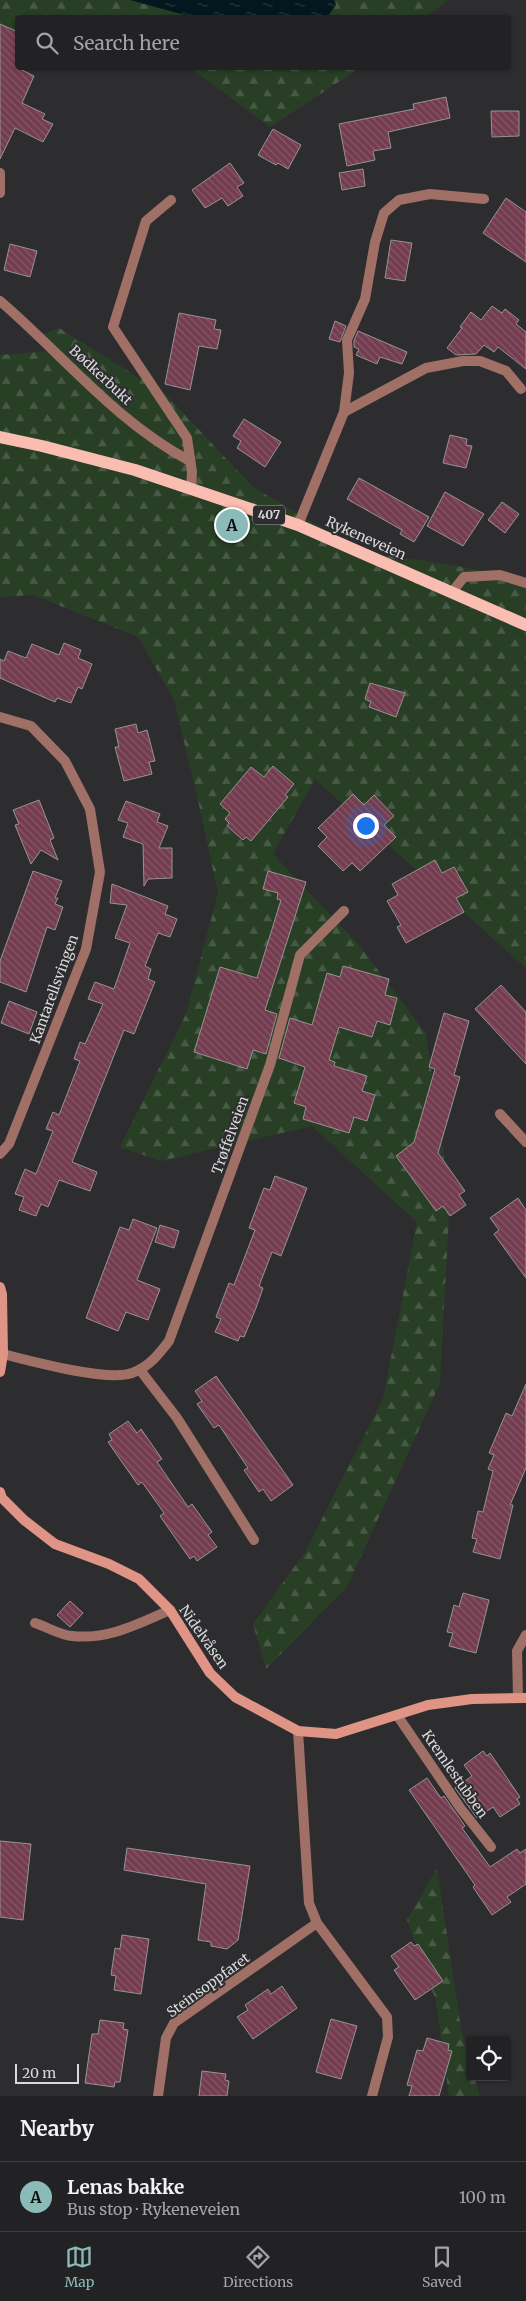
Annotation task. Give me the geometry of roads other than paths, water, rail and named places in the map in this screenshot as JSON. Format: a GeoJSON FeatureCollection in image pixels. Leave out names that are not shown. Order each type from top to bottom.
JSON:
{"type":"FeatureCollection","features":[{"type":"Feature","properties":{"kind":"main road","name":"Rykeneveien"},"geometry":{"type":"LineString","coordinates":[[0,438],[61,450],[191,488],[298,525],[526,625]]}},
{"type":"Feature","properties":{"kind":"street"},"geometry":{"type":"LineString","coordinates":[[0,173],[0,192]]}},
{"type":"Feature","properties":{"kind":"street"},"geometry":{"type":"LineString","coordinates":[[298,525],[344,412],[348,373],[347,340],[365,299],[375,242],[384,213],[399,200],[430,194],[484,199]]}},
{"type":"Feature","properties":{"kind":"street"},"geometry":{"type":"LineString","coordinates":[[172,200],[146,221],[113,327],[187,438],[191,488]]}},
{"type":"Feature","properties":{"kind":"street","name":"Bødkerbukt"},"geometry":{"type":"LineString","coordinates":[[0,302],[36,332],[110,406],[167,449],[190,461]]}},
{"type":"Feature","properties":{"kind":"street"},"geometry":{"type":"LineString","coordinates":[[344,412],[426,368],[463,361],[480,361],[506,371],[521,389]]}},
{"type":"Feature","properties":{"kind":"street"},"geometry":{"type":"LineString","coordinates":[[452,592],[464,577],[500,575],[526,582]]}},
{"type":"Feature","properties":{"kind":"street","name":"Kantarellsvingen"},"geometry":{"type":"LineString","coordinates":[[0,717],[30,726],[65,761],[90,809],[100,872],[86,949],[9,1144],[0,1154]]}},
{"type":"Feature","properties":{"kind":"street","name":"Trøffelveien"},"geometry":{"type":"LineString","coordinates":[[3,1354],[62,1369],[115,1375],[130,1374],[140,1370],[157,1358],[169,1341],[270,1065],[300,955],[344,911]]}},
{"type":"Feature","properties":{"kind":"street"},"geometry":{"type":"LineString","coordinates":[[500,1114],[526,1142]]}},
{"type":"Feature","properties":{"kind":"street"},"geometry":{"type":"LineString","coordinates":[[0,1372],[3,1354],[1,1292]]}},
{"type":"Feature","properties":{"kind":"street"},"geometry":{"type":"LineString","coordinates":[[140,1370],[177,1418],[254,1540]]}},
{"type":"Feature","properties":{"kind":"street","name":"Nidelvåsen"},"geometry":{"type":"LineString","coordinates":[[0,1492],[2,1498],[24,1520],[55,1544],[109,1564],[139,1579],[170,1610],[210,1673],[216,1679],[236,1697],[298,1731],[336,1734],[428,1705],[463,1700],[522,1697]]}},
{"type":"Feature","properties":{"kind":"street"},"geometry":{"type":"LineString","coordinates":[[35,1623],[71,1636],[100,1636],[122,1631],[170,1610]]}},
{"type":"Feature","properties":{"kind":"street"},"geometry":{"type":"LineString","coordinates":[[522,1697],[517,1651],[526,1635]]}},
{"type":"Feature","properties":{"kind":"street","name":"Kremlestubben"},"geometry":{"type":"LineString","coordinates":[[397,1715],[461,1809],[491,1847]]}},
{"type":"Feature","properties":{"kind":"street"},"geometry":{"type":"LineString","coordinates":[[298,1731],[309,1902],[318,1923],[387,2017],[388,2037],[372,2096]]}},
{"type":"Feature","properties":{"kind":"street","name":"Steinsoppfaret"},"geometry":{"type":"LineString","coordinates":[[158,2096],[166,2038],[174,2024],[318,1923]]}},
{"type":"Feature","properties":{"kind":"water"},"geometry":{"type":"Polygon","coordinates":[[[130,0],[334,0],[336,5],[328,15],[185,15],[130,0]]]}},
{"type":"Feature","properties":{"kind":"place","name":"Lenas bakke"},"geometry":{"type":"Point","coordinates":[232,525]}}]}
